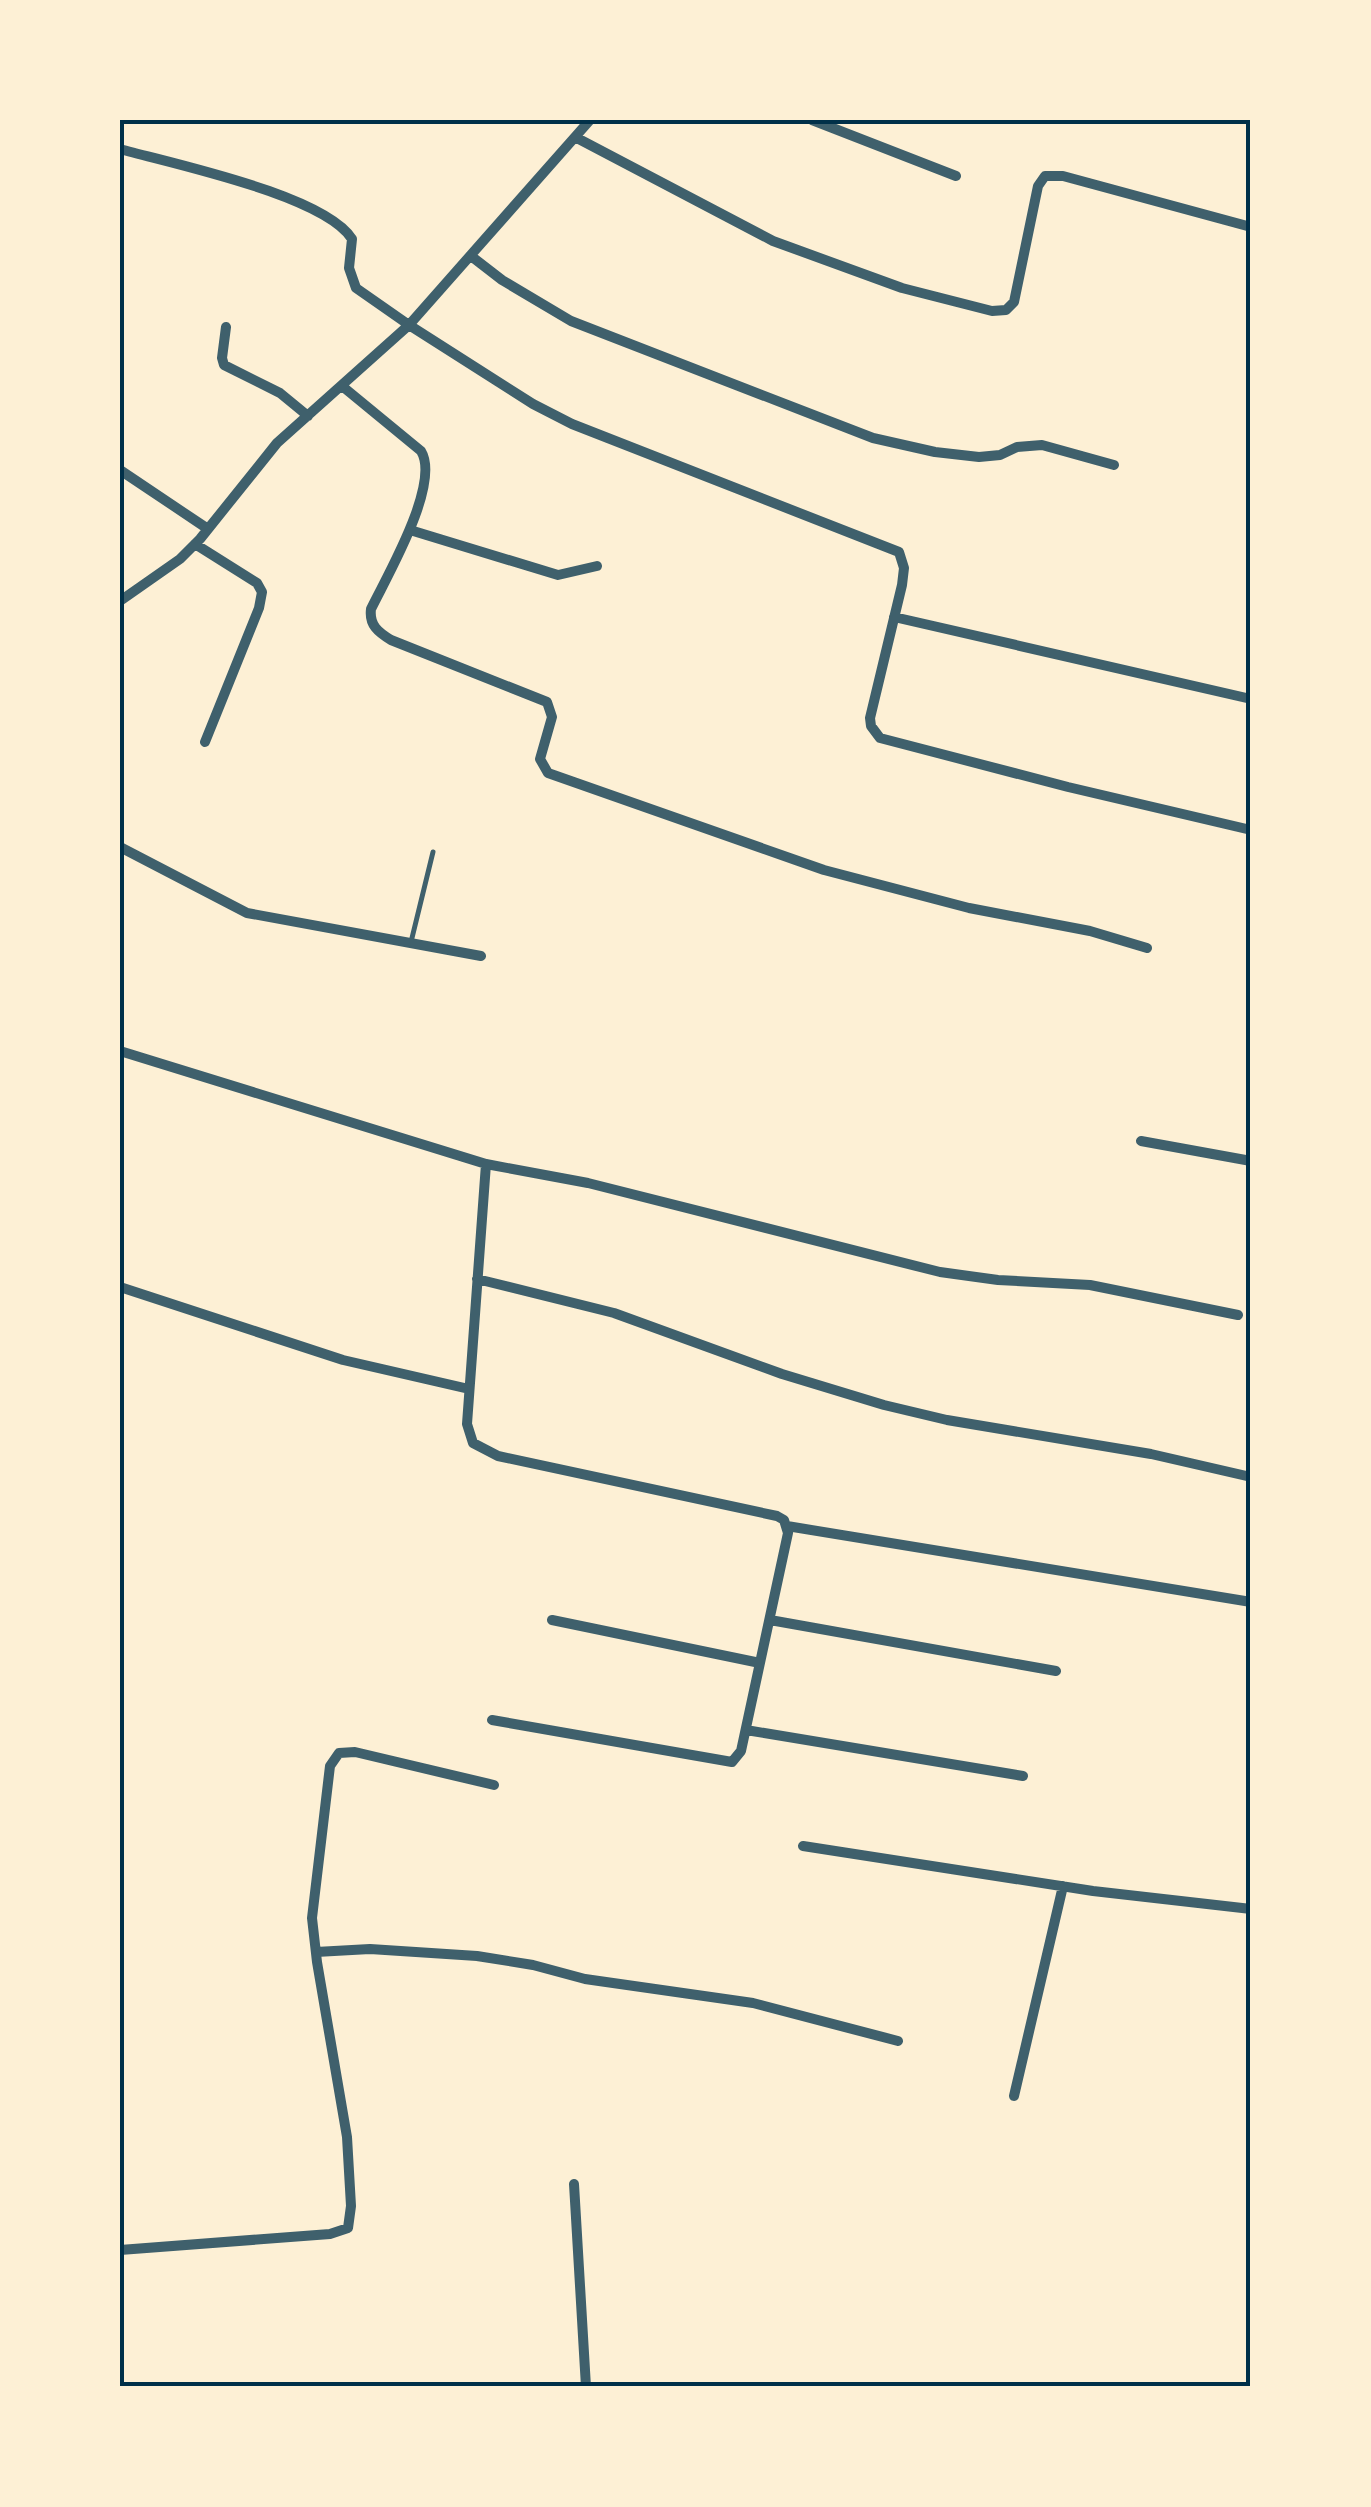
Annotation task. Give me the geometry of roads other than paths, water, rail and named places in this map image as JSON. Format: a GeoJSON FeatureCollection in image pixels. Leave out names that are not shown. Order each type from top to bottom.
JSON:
{"type":"FeatureCollection","features":[{"type":"Feature","properties":{"kind":"street"},"geometry":{"type":"LineString","coordinates":[[120,601],[180,559],[247,476],[409,326],[590,120]]}},
{"type":"Feature","properties":{"kind":"street"},"geometry":{"type":"LineString","coordinates":[[812,120],[956,176]]}},
{"type":"Feature","properties":{"kind":"street"},"geometry":{"type":"LineString","coordinates":[[576,137],[772,241],[902,288],[992,311],[1006,310],[1014,302],[1038,186],[1046,176],[1064,176],[1251,227]]}},
{"type":"Feature","properties":{"kind":"street"},"geometry":{"type":"LineString","coordinates":[[120,149],[233,180],[328,216],[352,239],[352,283],[409,326],[533,404],[572,424],[899,552],[904,568],[870,718],[880,738],[1251,830]]}},
{"type":"Feature","properties":{"kind":"street"},"geometry":{"type":"LineString","coordinates":[[470,256],[571,322],[872,438],[979,457],[1042,445],[1114,464]]}},
{"type":"Feature","properties":{"kind":"street"},"geometry":{"type":"LineString","coordinates":[[226,327],[224,365],[280,393],[308,416]]}},
{"type":"Feature","properties":{"kind":"street"},"geometry":{"type":"LineString","coordinates":[[342,386],[425,456],[426,472],[410,530],[371,609],[376,630],[391,640],[547,702],[552,717],[540,759],[548,773],[824,870],[1147,948]]}},
{"type":"Feature","properties":{"kind":"street"},"geometry":{"type":"LineString","coordinates":[[120,470],[208,529]]}},
{"type":"Feature","properties":{"kind":"street"},"geometry":{"type":"LineString","coordinates":[[410,530],[558,575],[597,566]]}},
{"type":"Feature","properties":{"kind":"street"},"geometry":{"type":"LineString","coordinates":[[195,544],[256,583],[262,592],[205,742]]}},
{"type":"Feature","properties":{"kind":"street"},"geometry":{"type":"LineString","coordinates":[[894,618],[1251,700]]}},
{"type":"Feature","properties":{"kind":"street"},"geometry":{"type":"LineString","coordinates":[[120,847],[246,913],[481,956]]}},
{"type":"Feature","properties":{"kind":"street"},"geometry":{"type":"LineString","coordinates":[[120,1051],[486,1164],[588,1183],[940,1272],[1090,1286],[1238,1315]]}},
{"type":"Feature","properties":{"kind":"street"},"geometry":{"type":"LineString","coordinates":[[1141,1141],[1251,1161]]}},
{"type":"Feature","properties":{"kind":"street"},"geometry":{"type":"LineString","coordinates":[[486,1164],[468,1435],[482,1449],[498,1456],[778,1516],[787,1526],[1251,1602]]}},
{"type":"Feature","properties":{"kind":"street"},"geometry":{"type":"LineString","coordinates":[[478,1279],[614,1313],[782,1374],[884,1405],[947,1420],[1151,1454],[1251,1478]]}},
{"type":"Feature","properties":{"kind":"street"},"geometry":{"type":"LineString","coordinates":[[120,1287],[343,1360],[469,1389]]}},
{"type":"Feature","properties":{"kind":"street"},"geometry":{"type":"LineString","coordinates":[[492,1720],[726,1763],[737,1758],[787,1542],[787,1526]]}},
{"type":"Feature","properties":{"kind":"street"},"geometry":{"type":"LineString","coordinates":[[552,1620],[760,1663]]}},
{"type":"Feature","properties":{"kind":"street"},"geometry":{"type":"LineString","coordinates":[[770,1620],[1056,1671]]}},
{"type":"Feature","properties":{"kind":"street"},"geometry":{"type":"LineString","coordinates":[[746,1730],[1024,1776]]}},
{"type":"Feature","properties":{"kind":"street"},"geometry":{"type":"LineString","coordinates":[[120,2250],[330,2234],[348,2228],[348,2137],[312,1918],[333,1758],[339,1753],[355,1752],[494,1785]]}},
{"type":"Feature","properties":{"kind":"street"},"geometry":{"type":"LineString","coordinates":[[802,1846],[1063,1886],[1251,1908]]}},
{"type":"Feature","properties":{"kind":"street"},"geometry":{"type":"LineString","coordinates":[[1014,2096],[1063,1886]]}},
{"type":"Feature","properties":{"kind":"street"},"geometry":{"type":"LineString","coordinates":[[316,1952],[370,1949],[533,1964],[585,1979],[754,2004],[898,2041]]}},
{"type":"Feature","properties":{"kind":"street"},"geometry":{"type":"LineString","coordinates":[[574,2184],[586,2387]]}},
{"type":"Feature","properties":{"kind":"lane"},"geometry":{"type":"LineString","coordinates":[[410,944],[432,852]]}}]}
